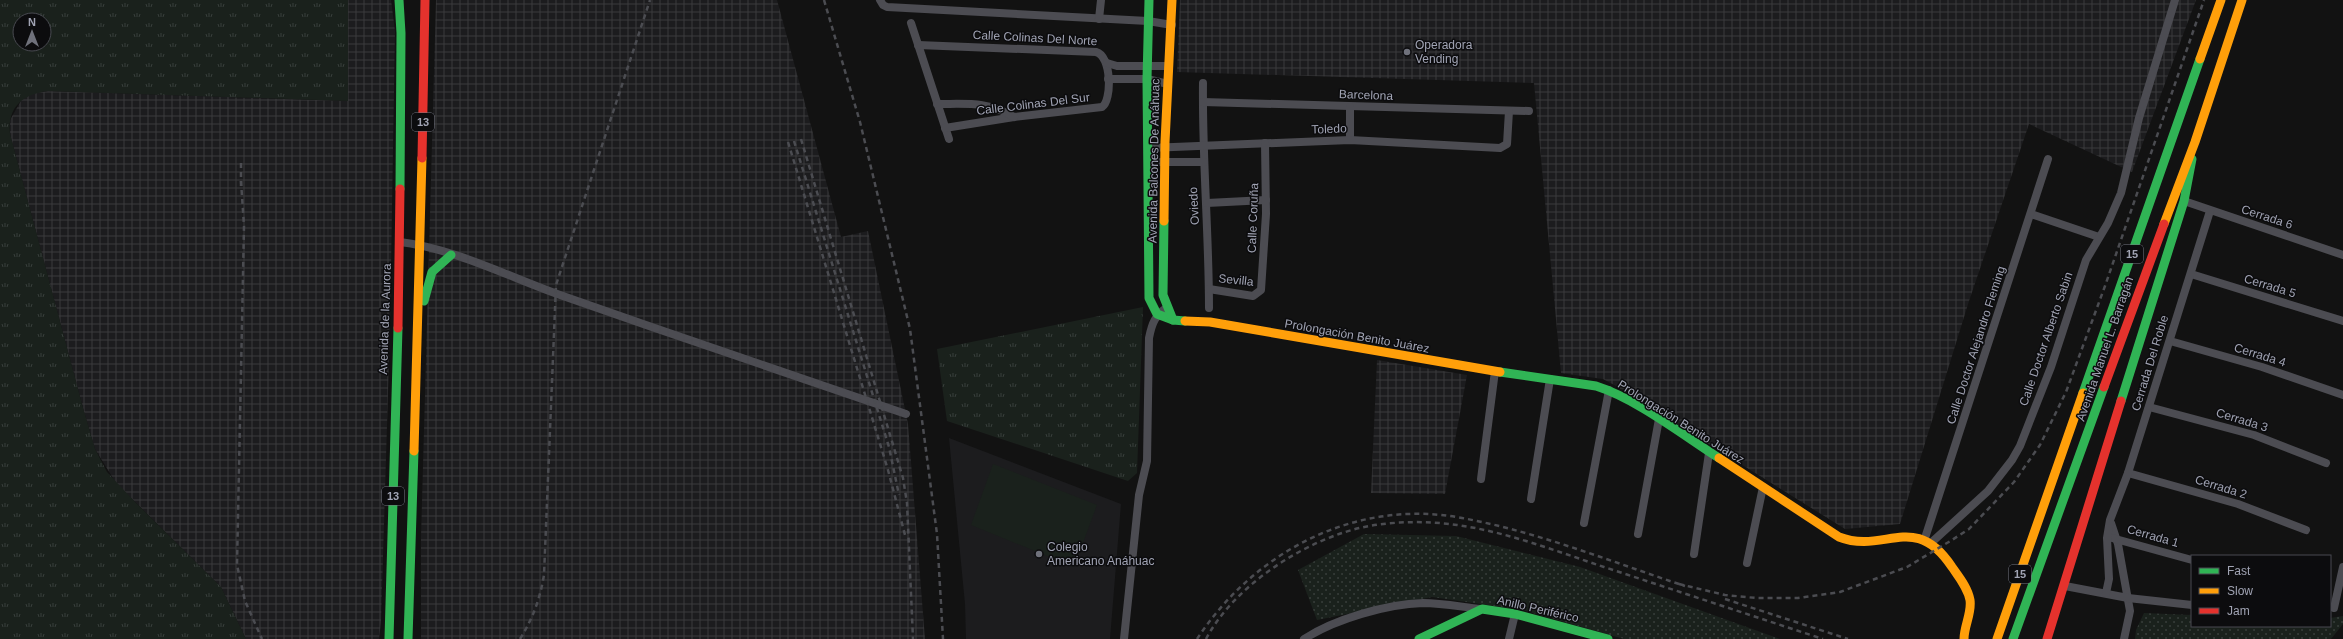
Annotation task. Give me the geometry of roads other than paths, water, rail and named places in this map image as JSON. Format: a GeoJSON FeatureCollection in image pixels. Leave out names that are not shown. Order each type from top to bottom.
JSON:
{"type":"FeatureCollection","features":[{"type":"Feature","properties":{"kind":"main road","name":"Avenida de la Aurora"},"geometry":{"type":"LineString","coordinates":[[389,639],[400,242],[401,33],[399,0]]}},
{"type":"Feature","properties":{"kind":"main road","name":"13"},"geometry":{"type":"LineString","coordinates":[[408,639],[418,329],[425,0]]}},
{"type":"Feature","properties":{"kind":"main road","name":"Avenida Balcones De Anáhuac"},"geometry":{"type":"LineString","coordinates":[[1149,0],[1147,66],[1149,145],[1149,298],[1157,314]]}},
{"type":"Feature","properties":{"kind":"main road"},"geometry":{"type":"LineString","coordinates":[[1172,4],[1178,0]]}},
{"type":"Feature","properties":{"kind":"main road","name":"Avenida Manuel L. Barragán"},"geometry":{"type":"LineString","coordinates":[[1997,639],[2222,0]]}},
{"type":"Feature","properties":{"kind":"main road","name":"Avenida Manuel L. Barragán"},"geometry":{"type":"LineString","coordinates":[[2014,639],[2143,277],[2194,142],[2242,0]]}},
{"type":"Feature","properties":{"kind":"main road","name":"Avenida Balcones De Anáhuac"},"geometry":{"type":"LineString","coordinates":[[1168,307],[1163,296],[1165,145],[1172,4]]}},
{"type":"Feature","properties":{"kind":"main road"},"geometry":{"type":"LineString","coordinates":[[2047,639],[2065,586],[2088,506],[2184,201],[2194,142]]}},
{"type":"Feature","properties":{"kind":"main road"},"geometry":{"type":"LineString","coordinates":[[1149,145],[1165,145]]}},
{"type":"Feature","properties":{"kind":"main road"},"geometry":{"type":"LineString","coordinates":[[1149,165],[1165,165]]}},
{"type":"Feature","properties":{"kind":"main road"},"geometry":{"type":"LineString","coordinates":[[418,329],[430,277],[441,262],[451,254]]}},
{"type":"Feature","properties":{"kind":"main road"},"geometry":{"type":"LineString","coordinates":[[1168,307],[1173,320]]}},
{"type":"Feature","properties":{"kind":"main road","name":"Prolongación Benito Juárez"},"geometry":{"type":"LineString","coordinates":[[1157,314],[1173,320],[1210,322],[1495,371],[1596,386],[1608,390],[1659,419],[1846,541],[1908,536],[1928,540]]}},
{"type":"Feature","properties":{"kind":"main road"},"geometry":{"type":"LineString","coordinates":[[1928,540],[1946,556],[1968,592],[1970,606],[1964,631],[1964,639]]}},
{"type":"Feature","properties":{"kind":"main road","name":"Anillo Periférico"},"geometry":{"type":"LineString","coordinates":[[1419,639],[1482,609],[1515,614],[1579,635],[1608,639]]}},
{"type":"Feature","properties":{"kind":"street"},"geometry":{"type":"LineString","coordinates":[[880,0],[883,5],[888,7],[1148,21],[1172,25]]}},
{"type":"Feature","properties":{"kind":"street"},"geometry":{"type":"LineString","coordinates":[[1099,19],[1101,0]]}},
{"type":"Feature","properties":{"kind":"street","name":"Calle Doctor Alberto Sabin"},"geometry":{"type":"LineString","coordinates":[[1928,540],[1988,492],[2012,460],[2051,367],[2086,260],[2115,210],[2121,193],[2139,118],[2175,0]]}},
{"type":"Feature","properties":{"kind":"street"},"geometry":{"type":"LineString","coordinates":[[911,23],[949,139]]}},
{"type":"Feature","properties":{"kind":"street","name":"Calle Colinas Del Norte"},"geometry":{"type":"LineString","coordinates":[[918,45],[1096,52],[1104,55],[1107,63],[1117,66],[1168,66]]}},
{"type":"Feature","properties":{"kind":"street","name":"Calle Colinas Del Sur"},"geometry":{"type":"LineString","coordinates":[[945,128],[1014,117],[1102,107],[1107,101],[1107,63]]}},
{"type":"Feature","properties":{"kind":"street"},"geometry":{"type":"LineString","coordinates":[[1108,79],[1147,79],[1168,84]]}},
{"type":"Feature","properties":{"kind":"street","name":"Oviedo"},"geometry":{"type":"LineString","coordinates":[[1203,83],[1202,148],[1207,203],[1209,308]]}},
{"type":"Feature","properties":{"kind":"street","name":"Barcelona"},"geometry":{"type":"LineString","coordinates":[[1203,102],[1529,111]]}},
{"type":"Feature","properties":{"kind":"street"},"geometry":{"type":"LineString","coordinates":[[937,104],[982,104],[998,108],[1014,117]]}},
{"type":"Feature","properties":{"kind":"street"},"geometry":{"type":"LineString","coordinates":[[1350,107],[1350,140]]}},
{"type":"Feature","properties":{"kind":"street","name":"Toledo"},"geometry":{"type":"LineString","coordinates":[[1165,145],[1202,148],[1265,143],[1350,140],[1500,148],[1506,146],[1507,142],[1509,111]]}},
{"type":"Feature","properties":{"kind":"street","name":"Calle Coruña"},"geometry":{"type":"LineString","coordinates":[[1260,293],[1266,200],[1265,143]]}},
{"type":"Feature","properties":{"kind":"street","name":"Calle Doctor Alejandro Fleming"},"geometry":{"type":"LineString","coordinates":[[1928,540],[2048,158]]}},
{"type":"Feature","properties":{"kind":"street"},"geometry":{"type":"LineString","coordinates":[[1165,165],[1204,162]]}},
{"type":"Feature","properties":{"kind":"street"},"geometry":{"type":"LineString","coordinates":[[1207,203],[1266,200]]}},
{"type":"Feature","properties":{"kind":"street","name":"Cerrada 6"},"geometry":{"type":"LineString","coordinates":[[2184,201],[2343,255]]}},
{"type":"Feature","properties":{"kind":"street","name":"Cerrada Del Roble"},"geometry":{"type":"LineString","coordinates":[[2106,593],[2109,579],[2107,538],[2110,520],[2128,473],[2210,211]]}},
{"type":"Feature","properties":{"kind":"street"},"geometry":{"type":"LineString","coordinates":[[2031,214],[2099,237]]}},
{"type":"Feature","properties":{"kind":"street"},"geometry":{"type":"LineString","coordinates":[[400,242],[420,245],[451,254],[561,296],[906,414]]}},
{"type":"Feature","properties":{"kind":"street","name":"Cerrada 5"},"geometry":{"type":"LineString","coordinates":[[2191,274],[2343,321]]}},
{"type":"Feature","properties":{"kind":"street","name":"Sevilla"},"geometry":{"type":"LineString","coordinates":[[1209,289],[1253,296],[1260,293]]}},
{"type":"Feature","properties":{"kind":"street"},"geometry":{"type":"LineString","coordinates":[[1124,639],[1139,500],[1147,461],[1149,338],[1151,325],[1157,314],[1168,307]]}},
{"type":"Feature","properties":{"kind":"street","name":"Cerrada 4"},"geometry":{"type":"LineString","coordinates":[[2170,342],[2262,367],[2343,395]]}},
{"type":"Feature","properties":{"kind":"street"},"geometry":{"type":"LineString","coordinates":[[1481,478],[1495,371]]}},
{"type":"Feature","properties":{"kind":"street"},"geometry":{"type":"LineString","coordinates":[[1531,499],[1550,379]]}},
{"type":"Feature","properties":{"kind":"street"},"geometry":{"type":"LineString","coordinates":[[1584,523],[1608,390]]}},
{"type":"Feature","properties":{"kind":"street","name":"Cerrada 3"},"geometry":{"type":"LineString","coordinates":[[2149,407],[2254,435],[2326,463]]}},
{"type":"Feature","properties":{"kind":"street"},"geometry":{"type":"LineString","coordinates":[[1638,534],[1659,419]]}},
{"type":"Feature","properties":{"kind":"street"},"geometry":{"type":"LineString","coordinates":[[1694,554],[1709,453]]}},
{"type":"Feature","properties":{"kind":"street","name":"Cerrada 2"},"geometry":{"type":"LineString","coordinates":[[2128,473],[2238,504],[2306,530]]}},
{"type":"Feature","properties":{"kind":"street"},"geometry":{"type":"LineString","coordinates":[[1747,563],[1763,487]]}},
{"type":"Feature","properties":{"kind":"street"},"geometry":{"type":"LineString","coordinates":[[2110,520],[2116,538],[2130,614],[2124,639]]}},
{"type":"Feature","properties":{"kind":"street","name":"Cerrada 1"},"geometry":{"type":"LineString","coordinates":[[2107,538],[2116,538],[2191,560]]}},
{"type":"Feature","properties":{"kind":"street"},"geometry":{"type":"LineString","coordinates":[[2332,608],[2343,567]]}},
{"type":"Feature","properties":{"kind":"street"},"geometry":{"type":"LineString","coordinates":[[2065,586],[2128,598],[2191,605]]}},
{"type":"Feature","properties":{"kind":"street"},"geometry":{"type":"LineString","coordinates":[[1304,639],[1340,622],[1399,606],[1424,603],[1482,609]]}},
{"type":"Feature","properties":{"kind":"street"},"geometry":{"type":"LineString","coordinates":[[2332,608],[2343,605]]}},
{"type":"Feature","properties":{"kind":"street"},"geometry":{"type":"LineString","coordinates":[[1509,639],[1515,614]]}},
{"type":"Feature","properties":{"kind":"railway"},"geometry":{"type":"LineString","coordinates":[[520,639],[529,624],[544,575],[556,285],[650,0]]}},
{"type":"Feature","properties":{"kind":"railway"},"geometry":{"type":"LineString","coordinates":[[824,0],[860,122],[910,329],[937,534],[943,639]]}},
{"type":"Feature","properties":{"kind":"railway"},"geometry":{"type":"LineString","coordinates":[[1679,584],[1725,595],[1756,598],[1798,598],[1840,592],[1907,567],[1952,540],[1969,529],[2014,482],[2040,445],[2066,392],[2105,286],[2204,0]]}},
{"type":"Feature","properties":{"kind":"railway"},"geometry":{"type":"LineString","coordinates":[[801,139],[903,478],[907,503],[913,639]]}},
{"type":"Feature","properties":{"kind":"railway"},"geometry":{"type":"LineString","coordinates":[[794,141],[889,447],[899,495]]}},
{"type":"Feature","properties":{"kind":"railway"},"geometry":{"type":"LineString","coordinates":[[788,142],[888,470],[905,535]]}},
{"type":"Feature","properties":{"kind":"railway"},"geometry":{"type":"LineString","coordinates":[[241,159],[241,186]]}},
{"type":"Feature","properties":{"kind":"railway"},"geometry":{"type":"LineString","coordinates":[[241,181],[244,226],[237,565],[245,601],[262,639]]}},
{"type":"Feature","properties":{"kind":"railway"},"geometry":{"type":"LineString","coordinates":[[1197,639],[1221,608],[1248,580],[1278,557],[1312,538],[1347,524],[1384,516],[1423,514],[1462,518],[1490,524],[1547,539],[1685,586]]}},
{"type":"Feature","properties":{"kind":"railway"},"geometry":{"type":"LineString","coordinates":[[1206,639],[1219,619],[1235,600],[1254,582],[1299,552],[1346,532],[1380,524],[1413,522],[1457,525],[1513,537],[1823,639]]}},
{"type":"Feature","properties":{"kind":"railway"},"geometry":{"type":"LineString","coordinates":[[1725,599],[1848,639]]}},
{"type":"Feature","properties":{"kind":"place","name":"Operadora Vending"},"geometry":{"type":"Point","coordinates":[1407,52]}},
{"type":"Feature","properties":{"kind":"place","name":"Colegio Americano Anáhuac"},"geometry":{"type":"Point","coordinates":[1039,554]}}]}
